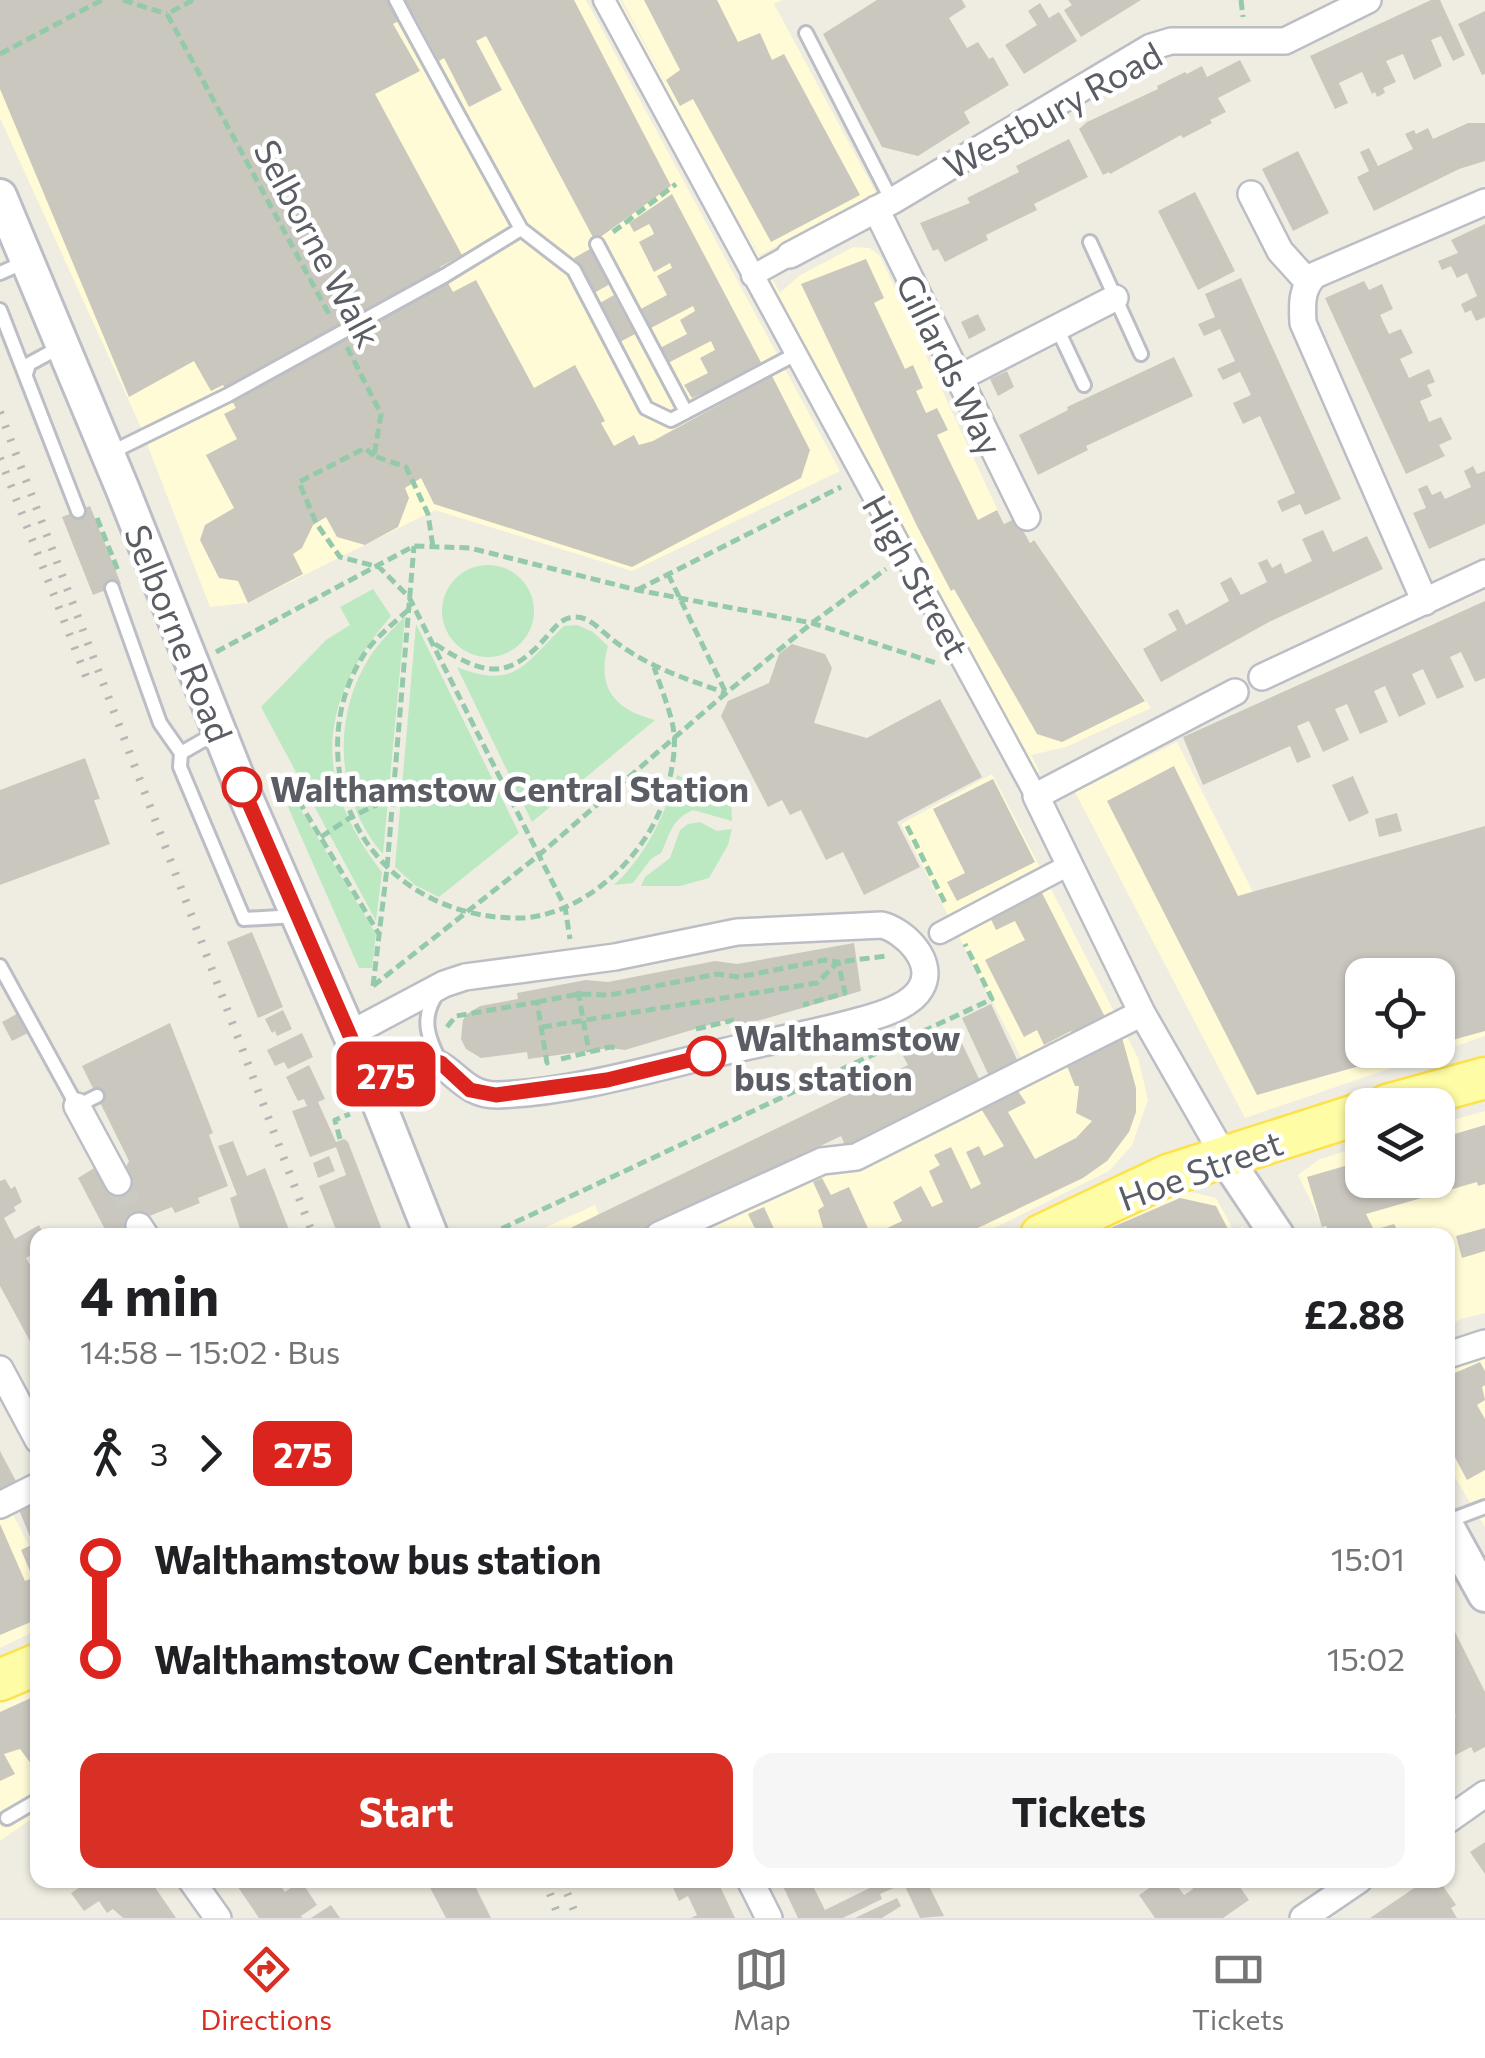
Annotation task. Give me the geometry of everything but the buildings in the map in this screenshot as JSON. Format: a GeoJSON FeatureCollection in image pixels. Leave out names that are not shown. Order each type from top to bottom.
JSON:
{"type":"FeatureCollection","features":[{"type":"Feature","properties":{"kind":"main road"},"geometry":{"type":"LineString","coordinates":[[1449,1088],[1485,1078]]}},
{"type":"Feature","properties":{"kind":"main road","name":"Hoe Street"},"geometry":{"type":"LineString","coordinates":[[1056,1228],[1153,1181],[1345,1118]]}},
{"type":"Feature","properties":{"kind":"main road"},"geometry":{"type":"LineString","coordinates":[[0,1680],[30,1667]]}},
{"type":"Feature","properties":{"kind":"street","name":"High Street"},"geometry":{"type":"LineString","coordinates":[[604,0],[1036,796],[1142,1013],[1224,1156]]}},
{"type":"Feature","properties":{"kind":"street","name":"Westbury Road"},"geometry":{"type":"LineString","coordinates":[[752,276],[884,205],[1150,47],[1171,41],[1285,40],[1368,0]]}},
{"type":"Feature","properties":{"kind":"street"},"geometry":{"type":"LineString","coordinates":[[1251,194],[1280,251],[1308,282]]}},
{"type":"Feature","properties":{"kind":"street","name":"Selborne Road"},"geometry":{"type":"LineString","coordinates":[[0,196],[14,267],[63,345],[296,916],[350,1034],[429,1228]]}},
{"type":"Feature","properties":{"kind":"street"},"geometry":{"type":"LineString","coordinates":[[1426,602],[1304,323],[1302,303],[1308,282],[1315,275],[1485,202]]}},
{"type":"Feature","properties":{"kind":"street","name":"Gillards Way"},"geometry":{"type":"LineString","coordinates":[[884,205],[957,379],[1026,517]]}},
{"type":"Feature","properties":{"kind":"street"},"geometry":{"type":"LineString","coordinates":[[957,379],[1116,298]]}},
{"type":"Feature","properties":{"kind":"street"},"geometry":{"type":"LineString","coordinates":[[1262,677],[1485,573]]}},
{"type":"Feature","properties":{"kind":"street"},"geometry":{"type":"LineString","coordinates":[[1036,796],[1236,692]]}},
{"type":"Feature","properties":{"kind":"street"},"geometry":{"type":"LineString","coordinates":[[948,929],[1071,864]]}},
{"type":"Feature","properties":{"kind":"street"},"geometry":{"type":"LineString","coordinates":[[350,1034],[464,977],[615,957],[737,932],[872,924],[891,927],[915,948],[924,970],[920,990],[910,1000],[863,1020],[607,1080],[496,1095],[470,1090],[441,1063],[418,1061],[370,1082]]}},
{"type":"Feature","properties":{"kind":"street"},"geometry":{"type":"LineString","coordinates":[[676,1228],[822,1162],[856,1157],[1142,1013]]}},
{"type":"Feature","properties":{"kind":"street"},"geometry":{"type":"LineString","coordinates":[[87,1101],[118,1182]]}},
{"type":"Feature","properties":{"kind":"street"},"geometry":{"type":"LineString","coordinates":[[1224,1156],[1272,1228]]}},
{"type":"Feature","properties":{"kind":"street"},"geometry":{"type":"LineString","coordinates":[[1455,1353],[1485,1343]]}},
{"type":"Feature","properties":{"kind":"street"},"geometry":{"type":"LineString","coordinates":[[0,1370],[30,1425]]}},
{"type":"Feature","properties":{"kind":"street"},"geometry":{"type":"LineString","coordinates":[[0,1505],[30,1490]]}},
{"type":"Feature","properties":{"kind":"street"},"geometry":{"type":"LineString","coordinates":[[1455,1537],[1485,1595]]}},
{"type":"Feature","properties":{"kind":"street"},"geometry":{"type":"LineString","coordinates":[[1455,1815],[1485,1794]]}},
{"type":"Feature","properties":{"kind":"street"},"geometry":{"type":"LineString","coordinates":[[197,1888],[218,1918]]}},
{"type":"Feature","properties":{"kind":"street"},"geometry":{"type":"LineString","coordinates":[[754,1888],[769,1918]]}},
{"type":"Feature","properties":{"kind":"street"},"geometry":{"type":"LineString","coordinates":[[1303,1918],[1347,1888]]}},
{"type":"Feature","properties":{"kind":"lane"},"geometry":{"type":"LineString","coordinates":[[396,0],[521,229],[574,270],[646,408],[672,420],[794,355]]}},
{"type":"Feature","properties":{"kind":"lane"},"geometry":{"type":"LineString","coordinates":[[806,33],[884,205]]}},
{"type":"Feature","properties":{"kind":"lane"},"geometry":{"type":"LineString","coordinates":[[108,454],[192,414],[521,229]]}},
{"type":"Feature","properties":{"kind":"lane"},"geometry":{"type":"LineString","coordinates":[[1090,242],[1141,354]]}},
{"type":"Feature","properties":{"kind":"lane"},"geometry":{"type":"LineString","coordinates":[[597,244],[686,412]]}},
{"type":"Feature","properties":{"kind":"lane"},"geometry":{"type":"LineString","coordinates":[[0,310],[78,510]]}},
{"type":"Feature","properties":{"kind":"lane"},"geometry":{"type":"LineString","coordinates":[[1056,328],[1084,384]]}},
{"type":"Feature","properties":{"kind":"lane"},"geometry":{"type":"LineString","coordinates":[[26,374],[29,364],[63,345]]}},
{"type":"Feature","properties":{"kind":"lane"},"geometry":{"type":"LineString","coordinates":[[112,588],[160,723],[180,752],[180,766],[244,919],[296,916]]}},
{"type":"Feature","properties":{"kind":"lane"},"geometry":{"type":"LineString","coordinates":[[180,752],[220,731]]}},
{"type":"Feature","properties":{"kind":"lane"},"geometry":{"type":"LineString","coordinates":[[0,966],[87,1101]]}},
{"type":"Feature","properties":{"kind":"lane"},"geometry":{"type":"LineString","coordinates":[[441,1063],[427,1030],[428,1006],[444,984]]}},
{"type":"Feature","properties":{"kind":"lane"},"geometry":{"type":"LineString","coordinates":[[1455,1521],[1485,1507]]}},
{"type":"Feature","properties":{"kind":"lane"},"geometry":{"type":"LineString","coordinates":[[7,1818],[30,1805]]}},
{"type":"Feature","properties":{"kind":"path"},"geometry":{"type":"LineString","coordinates":[[0,54],[102,0]]}},
{"type":"Feature","properties":{"kind":"path"},"geometry":{"type":"LineString","coordinates":[[123,0],[167,14],[193,0]]}},
{"type":"Feature","properties":{"kind":"path","name":"Selborne Walk"},"geometry":{"type":"LineString","coordinates":[[167,14],[335,324]]}},
{"type":"Feature","properties":{"kind":"path"},"geometry":{"type":"LineString","coordinates":[[597,244],[694,170]]}},
{"type":"Feature","properties":{"kind":"path","name":"Selborne Walk"},"geometry":{"type":"LineString","coordinates":[[341,336],[382,414],[374,456]]}},
{"type":"Feature","properties":{"kind":"path"},"geometry":{"type":"LineString","coordinates":[[433,547],[428,514],[406,467],[374,456],[364,448],[299,482],[316,522],[340,557],[379,567],[410,597],[564,907],[572,952]]}},
{"type":"Feature","properties":{"kind":"path"},"geometry":{"type":"LineString","coordinates":[[637,590],[862,477]]}},
{"type":"Feature","properties":{"kind":"path"},"geometry":{"type":"LineString","coordinates":[[414,546],[373,986],[539,855],[674,735],[812,623],[906,557]]}},
{"type":"Feature","properties":{"kind":"path"},"geometry":{"type":"LineString","coordinates":[[214,653],[414,546],[470,548],[637,590],[812,623],[970,674]]}},
{"type":"Feature","properties":{"kind":"path"},"geometry":{"type":"LineString","coordinates":[[668,574],[726,693]]}},
{"type":"Feature","properties":{"kind":"path"},"geometry":{"type":"LineString","coordinates":[[408,610],[367,650],[348,684],[337,730],[339,770],[351,817],[364,841],[387,868],[412,890],[465,912],[522,918],[564,907],[595,891],[628,862],[662,809],[671,774],[674,735],[654,668]]}},
{"type":"Feature","properties":{"kind":"path"},"geometry":{"type":"LineString","coordinates":[[432,642],[478,668],[503,668],[528,658],[560,622],[576,616],[594,623],[654,668],[726,693]]}},
{"type":"Feature","properties":{"kind":"path"},"geometry":{"type":"LineString","coordinates":[[283,775],[379,934]]}},
{"type":"Feature","properties":{"kind":"path"},"geometry":{"type":"LineString","coordinates":[[320,837],[351,817],[393,798]]}},
{"type":"Feature","properties":{"kind":"path"},"geometry":{"type":"LineString","coordinates":[[503,1228],[992,998],[948,929],[906,826]]}},
{"type":"Feature","properties":{"kind":"path"},"geometry":{"type":"LineString","coordinates":[[454,1040],[450,1026],[456,1016],[579,994],[610,995],[717,974],[738,977],[826,960],[902,955]]}},
{"type":"Feature","properties":{"kind":"path"},"geometry":{"type":"LineString","coordinates":[[789,1009],[845,993],[838,962]]}},
{"type":"Feature","properties":{"kind":"path"},"geometry":{"type":"LineString","coordinates":[[542,1027],[818,983],[838,962]]}},
{"type":"Feature","properties":{"kind":"path"},"geometry":{"type":"LineString","coordinates":[[576,980],[589,1052]]}},
{"type":"Feature","properties":{"kind":"path"},"geometry":{"type":"LineString","coordinates":[[537,1002],[547,1062]]}},
{"type":"Feature","properties":{"kind":"path"},"geometry":{"type":"LineString","coordinates":[[691,1030],[738,1020]]}},
{"type":"Feature","properties":{"kind":"path"},"geometry":{"type":"LineString","coordinates":[[427,1030],[450,1026]]}},
{"type":"Feature","properties":{"kind":"path"},"geometry":{"type":"LineString","coordinates":[[530,1067],[610,1047],[626,1050]]}},
{"type":"Feature","properties":{"kind":"path"},"geometry":{"type":"LineString","coordinates":[[340,1140],[335,1120],[350,1114]]}},
{"type":"Feature","properties":{"kind":"shaded area"},"geometry":{"type":"Polygon","coordinates":[[[0,0],[586,0],[840,471],[632,571],[435,510],[248,603],[210,607],[139,423],[0,118],[0,0]]]}},
{"type":"Feature","properties":{"kind":"shaded area"},"geometry":{"type":"Polygon","coordinates":[[[595,0],[620,0],[676,102],[622,0],[782,0],[774,4],[876,193],[760,255],[733,208],[780,293],[799,276],[853,247],[870,248],[880,256],[1004,524],[1016,518],[1029,542],[1034,540],[1151,708],[1066,747],[1031,755],[1039,771],[1022,780],[595,0]]]}},
{"type":"Feature","properties":{"kind":"shaded area"},"geometry":{"type":"Polygon","coordinates":[[[1177,742],[1264,914],[1485,844],[1485,1036],[1455,1046],[1455,958],[1345,958],[1345,1068],[1391,1068],[1245,1118],[1075,792],[1177,742]]]}},
{"type":"Feature","properties":{"kind":"shaded area"},"geometry":{"type":"Polygon","coordinates":[[[992,774],[1138,1058],[1148,1100],[1132,1145],[1109,1171],[994,1228],[680,1228],[1028,1071],[901,824],[992,774]]]}},
{"type":"Feature","properties":{"kind":"shaded area"},"geometry":{"type":"Polygon","coordinates":[[[1485,1111],[1485,1313],[1455,1322],[1455,1228],[1324,1228],[1298,1175],[1320,1159],[1345,1151],[1345,1198],[1455,1198],[1455,1119],[1485,1111]]]}},
{"type":"Feature","properties":{"kind":"shaded area"},"geometry":{"type":"Polygon","coordinates":[[[1182,1190],[1216,1198],[1232,1228],[1104,1228],[1182,1190]]]}},
{"type":"Feature","properties":{"kind":"shaded area"},"geometry":{"type":"Polygon","coordinates":[[[595,1205],[605,1228],[544,1228],[595,1205]]]}},
{"type":"Feature","properties":{"kind":"shaded area"},"geometry":{"type":"Polygon","coordinates":[[[1485,1358],[1485,1527],[1455,1478],[1455,1367],[1485,1358]]]}},
{"type":"Feature","properties":{"kind":"shaded area"},"geometry":{"type":"Polygon","coordinates":[[[6,1501],[30,1548],[30,1633],[0,1648],[0,1505],[6,1501]]]}},
{"type":"Feature","properties":{"kind":"shaded area"},"geometry":{"type":"Polygon","coordinates":[[[28,1688],[30,1692],[30,1820],[0,1841],[0,1701],[28,1688]]]}},
{"type":"Feature","properties":{"kind":"green space"},"geometry":{"type":"Polygon","coordinates":[[[488,565],[506,568],[521,578],[531,593],[531,629],[521,644],[506,654],[488,657],[470,654],[455,644],[445,629],[442,611],[445,593],[455,578],[470,568],[488,565]]]}},
{"type":"Feature","properties":{"kind":"green space"},"geometry":{"type":"Polygon","coordinates":[[[373,589],[391,616],[349,679],[337,710],[332,742],[334,773],[343,806],[382,872],[376,921],[261,707],[326,640],[350,625],[340,607],[373,589]]]}},
{"type":"Feature","properties":{"kind":"green space"},"geometry":{"type":"Polygon","coordinates":[[[405,616],[383,854],[356,809],[344,759],[344,733],[357,682],[369,658],[405,616]]]}},
{"type":"Feature","properties":{"kind":"green space"},"geometry":{"type":"Polygon","coordinates":[[[416,624],[519,833],[439,897],[415,885],[395,867],[416,624]]]}},
{"type":"Feature","properties":{"kind":"green space"},"geometry":{"type":"Polygon","coordinates":[[[577,625],[593,632],[608,646],[605,674],[612,695],[629,710],[655,720],[532,822],[457,667],[477,674],[507,674],[529,661],[564,626],[577,625]]]}},
{"type":"Feature","properties":{"kind":"green space"},"geometry":{"type":"Polygon","coordinates":[[[677,775],[731,799],[732,821],[693,810],[672,827],[661,853],[651,859],[633,883],[614,885],[653,834],[677,775]]]}},
{"type":"Feature","properties":{"kind":"green space"},"geometry":{"type":"Polygon","coordinates":[[[296,802],[376,934],[372,968],[359,968],[288,807],[296,802]]]}},
{"type":"Feature","properties":{"kind":"green space"},"geometry":{"type":"Polygon","coordinates":[[[700,822],[717,831],[732,829],[728,845],[709,878],[680,886],[641,886],[645,877],[670,858],[680,830],[700,822]]]}},
{"type":"Feature","properties":{"kind":"tunnel"},"geometry":{"type":"LineString","coordinates":[[118,1182],[139,1226]]}},
{"type":"Feature","properties":{"kind":"railway"},"geometry":{"type":"LineString","coordinates":[[0,412],[310,1228]]}},
{"type":"Feature","properties":{"kind":"railway"},"geometry":{"type":"LineString","coordinates":[[0,458],[89,684]]}},
{"type":"Feature","properties":{"kind":"railway"},"geometry":{"type":"LineString","coordinates":[[548,1888],[559,1918]]}},
{"type":"Feature","properties":{"kind":"railway"},"geometry":{"type":"LineString","coordinates":[[565,1888],[577,1918]]}},
{"type":"Feature","properties":{"kind":"bus line","name":"275"},"geometry":{"type":"LineString","coordinates":[[242,787],[370,1082],[412,1063],[429,1060],[441,1063],[470,1090],[496,1095],[607,1080],[706,1056]]}},
{"type":"Feature","properties":{"kind":"place","name":"Walthamstow Central Station"},"geometry":{"type":"Point","coordinates":[242,787]}},
{"type":"Feature","properties":{"kind":"place","name":"Walthamstow bus station"},"geometry":{"type":"Point","coordinates":[706,1056]}}]}
